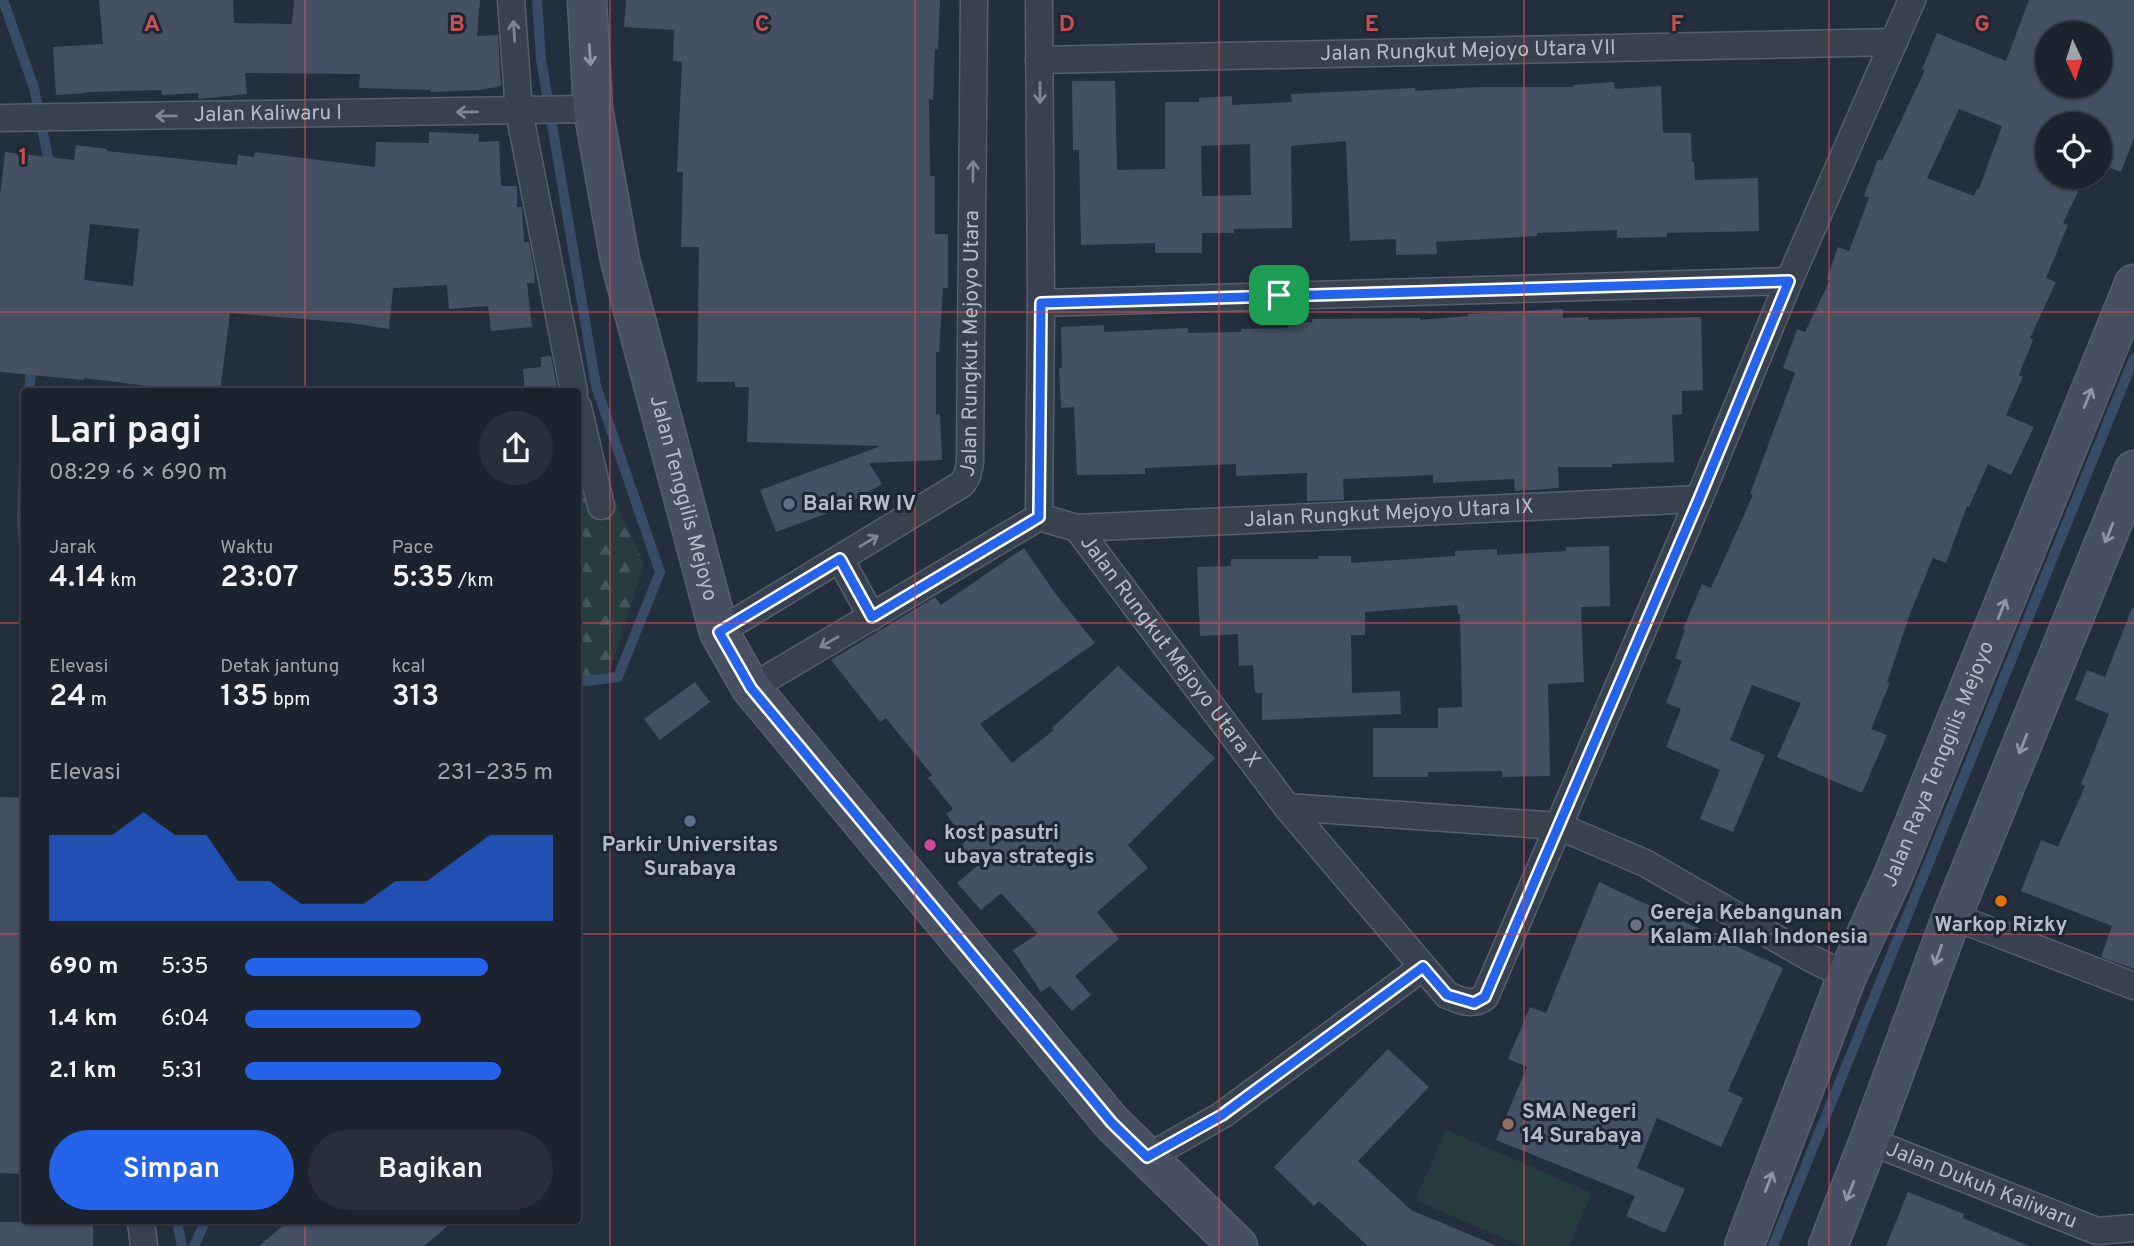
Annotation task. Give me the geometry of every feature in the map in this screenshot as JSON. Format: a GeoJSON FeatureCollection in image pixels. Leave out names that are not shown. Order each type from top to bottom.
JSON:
{"type":"FeatureCollection","features":[{"type":"Feature","properties":{"kind":"street"},"geometry":{"type":"LineString","coordinates":[[511,0],[573,388]]}},
{"type":"Feature","properties":{"kind":"street","name":"Jalan Tenggilis Mejoyo"},"geometry":{"type":"LineString","coordinates":[[587,0],[585,109],[620,260],[719,632],[751,688],[1112,1123],[1238,1246]]}},
{"type":"Feature","properties":{"kind":"street","name":"Jalan Rungkut Mejoyo Utara"},"geometry":{"type":"LineString","coordinates":[[719,632],[962,484],[967,476],[970,463],[974,0]]}},
{"type":"Feature","properties":{"kind":"street"},"geometry":{"type":"LineString","coordinates":[[751,688],[1039,517],[1039,0]]}},
{"type":"Feature","properties":{"kind":"street"},"geometry":{"type":"LineString","coordinates":[[1558,826],[1699,499],[1789,281],[1912,0]]}},
{"type":"Feature","properties":{"kind":"street","name":"Jalan Rungkut Mejoyo Utara VII"},"geometry":{"type":"LineString","coordinates":[[1039,60],[1894,42]]}},
{"type":"Feature","properties":{"kind":"street"},"geometry":{"type":"LineString","coordinates":[[527,111],[585,109]]}},
{"type":"Feature","properties":{"kind":"street","name":"Jalan Kaliwaru I"},"geometry":{"type":"LineString","coordinates":[[5,118],[527,111]]}},
{"type":"Feature","properties":{"kind":"street"},"geometry":{"type":"LineString","coordinates":[[1041,303],[1789,281]]}},
{"type":"Feature","properties":{"kind":"street","name":"Jalan Raya Tenggilis Mejoyo"},"geometry":{"type":"LineString","coordinates":[[1744,1246],[1847,976],[1893,876],[2134,284]]}},
{"type":"Feature","properties":{"kind":"street"},"geometry":{"type":"LineString","coordinates":[[581,420],[601,506]]}},
{"type":"Feature","properties":{"kind":"street"},"geometry":{"type":"LineString","coordinates":[[1828,1246],[1952,916],[2134,470]]}},
{"type":"Feature","properties":{"kind":"street","name":"Jalan Rungkut Mejoyo Utara IX"},"geometry":{"type":"LineString","coordinates":[[1077,528],[1699,499]]}},
{"type":"Feature","properties":{"kind":"street","name":"Jalan Rungkut Mejoyo Utara X"},"geometry":{"type":"LineString","coordinates":[[1039,517],[1077,528],[1287,807],[1447,995],[1474,1003],[1485,997],[1558,826]]}},
{"type":"Feature","properties":{"kind":"street"},"geometry":{"type":"LineString","coordinates":[[840,559],[872,617]]}},
{"type":"Feature","properties":{"kind":"street"},"geometry":{"type":"LineString","coordinates":[[1287,807],[1558,826],[1645,863],[1812,960],[1847,976]]}},
{"type":"Feature","properties":{"kind":"street"},"geometry":{"type":"LineString","coordinates":[[1952,916],[2134,986]]}},
{"type":"Feature","properties":{"kind":"street"},"geometry":{"type":"LineString","coordinates":[[1147,1157],[1222,1115],[1423,967]]}},
{"type":"Feature","properties":{"kind":"street","name":"Jalan Dukuh Kaliwaru"},"geometry":{"type":"LineString","coordinates":[[1869,1141],[2094,1239],[2134,1228]]}},
{"type":"Feature","properties":{"kind":"street"},"geometry":{"type":"LineString","coordinates":[[141,1224],[144,1246]]}},
{"type":"Feature","properties":{"kind":"green space"},"geometry":{"type":"Polygon","coordinates":[[[581,486],[610,491],[644,563],[610,671],[581,681],[581,486]]]}},
{"type":"Feature","properties":{"kind":"green space"},"geometry":{"type":"Polygon","coordinates":[[[1446,1130],[1592,1193],[1569,1246],[1522,1246],[1415,1200],[1446,1130]]]}},
{"type":"Feature","properties":{"kind":"building"},"geometry":{"type":"Polygon","coordinates":[[[99,0],[233,0],[234,23],[292,24],[294,0],[480,0],[477,36],[498,35],[501,86],[480,90],[431,92],[359,88],[360,74],[245,73],[247,94],[199,99],[198,93],[162,95],[161,90],[56,95],[53,47],[103,44],[99,0]]]}},
{"type":"Feature","properties":{"kind":"building"},"geometry":{"type":"Polygon","coordinates":[[[626,0],[940,0],[933,100],[929,99],[930,176],[935,176],[935,234],[948,234],[948,288],[943,288],[939,352],[936,352],[936,415],[940,414],[942,460],[869,463],[882,484],[839,509],[776,532],[760,490],[881,446],[747,442],[749,387],[735,387],[735,382],[697,382],[699,247],[681,247],[683,172],[677,172],[682,62],[673,61],[674,30],[624,27],[626,0]]]}},
{"type":"Feature","properties":{"kind":"building"},"geometry":{"type":"Polygon","coordinates":[[[2029,0],[2134,0],[2134,138],[2121,172],[2112,169],[2112,112],[2035,112],[2035,189],[2079,189],[2063,223],[2068,225],[2046,278],[2056,282],[2030,338],[2033,340],[2019,375],[2023,377],[2006,415],[2034,427],[2011,475],[1988,464],[1969,507],[1967,506],[1946,563],[1933,558],[1911,611],[1887,682],[1890,683],[1871,729],[1887,735],[1862,793],[1777,757],[1801,703],[1752,685],[1730,740],[1765,755],[1733,832],[1700,819],[1720,770],[1666,747],[1681,709],[1666,703],[1682,661],[1675,658],[1685,630],[1683,629],[1702,584],[1711,588],[1753,495],[1750,494],[1795,373],[1783,368],[1797,329],[1805,332],[1830,280],[1827,279],[1838,247],[1849,251],[1869,198],[1864,196],[1878,159],[1882,161],[1925,70],[1922,69],[1937,33],[2006,61],[2029,0]],[[1959,109],[1927,178],[1974,196],[2002,126],[1959,109]]]}},
{"type":"Feature","properties":{"kind":"building"},"geometry":{"type":"Polygon","coordinates":[[[1072,81],[1115,81],[1117,170],[1165,169],[1165,102],[1199,102],[1199,98],[1232,96],[1232,105],[1292,102],[1291,94],[1415,88],[1415,91],[1479,87],[1573,87],[1614,82],[1615,89],[1661,86],[1663,133],[1691,133],[1695,180],[1758,178],[1759,231],[1667,233],[1667,237],[1617,238],[1617,230],[1537,233],[1537,236],[1436,242],[1437,254],[1396,255],[1396,239],[1350,241],[1346,141],[1291,146],[1292,228],[1234,229],[1234,233],[1202,233],[1202,253],[1155,253],[1155,243],[1081,245],[1079,150],[1073,150],[1072,81]],[[1250,144],[1201,146],[1202,196],[1251,195],[1250,144]]]}},
{"type":"Feature","properties":{"kind":"building"},"geometry":{"type":"Polygon","coordinates":[[[429,132],[479,134],[479,142],[499,141],[501,186],[517,186],[517,207],[522,207],[524,242],[529,242],[534,270],[535,283],[527,283],[532,327],[491,331],[488,306],[449,309],[447,285],[393,288],[389,329],[351,323],[230,313],[221,388],[164,388],[84,378],[0,372],[0,196],[5,152],[74,160],[76,145],[107,151],[237,165],[238,155],[254,157],[255,152],[375,167],[376,142],[429,143],[429,132]],[[90,224],[84,280],[133,286],[139,229],[90,224]]]}},
{"type":"Feature","properties":{"kind":"building"},"geometry":{"type":"Polygon","coordinates":[[[1563,309],[1563,318],[1588,317],[1589,320],[1701,317],[1703,390],[1682,391],[1682,414],[1672,415],[1674,462],[1612,464],[1612,467],[1558,467],[1559,488],[1515,491],[1514,479],[1433,483],[1433,475],[1343,479],[1344,500],[1307,501],[1307,473],[1236,476],[1236,464],[1145,468],[1145,474],[1077,475],[1074,407],[1061,408],[1061,327],[1104,325],[1104,332],[1188,328],[1188,333],[1241,332],[1241,329],[1288,328],[1288,323],[1312,322],[1312,319],[1420,320],[1468,314],[1563,309]]]}},
{"type":"Feature","properties":{"kind":"building"},"geometry":{"type":"Polygon","coordinates":[[[551,356],[557,388],[525,388],[523,369],[541,367],[541,357],[551,356]]]}},
{"type":"Feature","properties":{"kind":"building"},"geometry":{"type":"Polygon","coordinates":[[[1609,546],[1610,606],[1581,607],[1584,682],[1548,684],[1550,776],[1502,777],[1502,771],[1428,772],[1428,777],[1373,777],[1373,728],[1438,728],[1438,708],[1462,707],[1460,614],[1457,605],[1365,612],[1365,635],[1351,635],[1352,693],[1400,691],[1401,714],[1262,720],[1262,693],[1255,693],[1253,665],[1239,666],[1238,634],[1200,636],[1197,567],[1231,566],[1231,559],[1318,559],[1318,556],[1351,556],[1351,563],[1455,556],[1455,551],[1497,549],[1497,555],[1566,551],[1566,547],[1609,546]]]}},
{"type":"Feature","properties":{"kind":"building"},"geometry":{"type":"Polygon","coordinates":[[[1024,548],[1055,593],[1095,643],[980,724],[1012,763],[1054,730],[1052,728],[1118,666],[1215,758],[1128,845],[1148,868],[1097,912],[1119,939],[1075,976],[1091,995],[1072,1011],[1050,986],[1041,992],[1013,950],[1038,934],[1002,894],[981,910],[957,883],[977,866],[960,846],[966,841],[946,814],[953,809],[928,778],[932,775],[886,718],[880,722],[831,660],[935,597],[941,605],[1024,548]]]}},
{"type":"Feature","properties":{"kind":"building"},"geometry":{"type":"Polygon","coordinates":[[[2132,608],[2134,969],[2101,957],[2112,926],[2021,891],[2041,840],[2058,847],[2085,786],[2081,784],[2109,714],[2075,700],[2087,670],[2105,677],[2132,608]]]}},
{"type":"Feature","properties":{"kind":"building"},"geometry":{"type":"Polygon","coordinates":[[[695,682],[710,702],[660,740],[644,719],[695,682]]]}},
{"type":"Feature","properties":{"kind":"building"},"geometry":{"type":"Polygon","coordinates":[[[0,797],[21,798],[21,1174],[0,1173],[0,797]]]}},
{"type":"Feature","properties":{"kind":"building"},"geometry":{"type":"Polygon","coordinates":[[[1599,882],[1783,968],[1728,1091],[1743,1098],[1721,1147],[1657,1118],[1637,1168],[1685,1189],[1665,1233],[1626,1216],[1635,1196],[1496,1140],[1527,1067],[1508,1059],[1530,1007],[1546,1013],[1599,882]]]}},
{"type":"Feature","properties":{"kind":"building"},"geometry":{"type":"Polygon","coordinates":[[[1388,1049],[1429,1087],[1358,1161],[1411,1210],[1497,1246],[1368,1246],[1319,1201],[1314,1206],[1274,1167],[1388,1049]]]}},
{"type":"Feature","properties":{"kind":"building"},"geometry":{"type":"Polygon","coordinates":[[[1908,1192],[1964,1214],[1963,1218],[2029,1246],[1886,1246],[1908,1192]]]}},
{"type":"Feature","properties":{"kind":"building"},"geometry":{"type":"Polygon","coordinates":[[[0,1222],[93,1224],[93,1246],[0,1246],[0,1222]]]}},
{"type":"Feature","properties":{"kind":"building"},"geometry":{"type":"Polygon","coordinates":[[[285,1224],[450,1224],[424,1246],[259,1246],[285,1224]]]}},
{"type":"Feature","properties":{"kind":"waterway"},"geometry":{"type":"LineString","coordinates":[[3,0],[34,88],[50,168]]}},
{"type":"Feature","properties":{"kind":"waterway"},"geometry":{"type":"LineString","coordinates":[[537,0],[541,59],[596,386],[660,572],[618,677],[581,682]]}},
{"type":"Feature","properties":{"kind":"waterway"},"geometry":{"type":"LineString","coordinates":[[1773,1246],[2134,358]]}},
{"type":"Feature","properties":{"kind":"waterway"},"geometry":{"type":"LineString","coordinates":[[29,388],[32,363]]}},
{"type":"Feature","properties":{"kind":"waterway"},"geometry":{"type":"LineString","coordinates":[[177,1224],[182,1246]]}},
{"type":"Feature","properties":{"kind":"waterway"},"geometry":{"type":"LineString","coordinates":[[194,1246],[204,1224]]}},
{"type":"Feature","properties":{"kind":"place","name":"Balai RW IV"},"geometry":{"type":"Point","coordinates":[789,504]}},
{"type":"Feature","properties":{"kind":"place","name":"Parkir Universitas Surabaya"},"geometry":{"type":"Point","coordinates":[690,821]}},
{"type":"Feature","properties":{"kind":"place","name":"kost pasutri ubaya strategis"},"geometry":{"type":"Point","coordinates":[930,845]}},
{"type":"Feature","properties":{"kind":"place","name":"Warkop Rizky"},"geometry":{"type":"Point","coordinates":[2001,901]}},
{"type":"Feature","properties":{"kind":"place","name":"Gereja Kebangunan Kalam Allah Indonesia"},"geometry":{"type":"Point","coordinates":[1636,925]}},
{"type":"Feature","properties":{"kind":"place","name":"SMA Negeri 14 Surabaya"},"geometry":{"type":"Point","coordinates":[1508,1124]}},
{"type":"Feature","properties":{"kind":"route"},"geometry":{"type":"LineString","coordinates":[[1789,281],[1699,499],[1485,997],[1474,1003],[1447,995],[1423,967],[1222,1115],[1147,1157],[1112,1123],[751,688],[719,632],[840,559],[872,617],[1039,517],[1041,303],[1279,295],[1789,281]]}}]}
